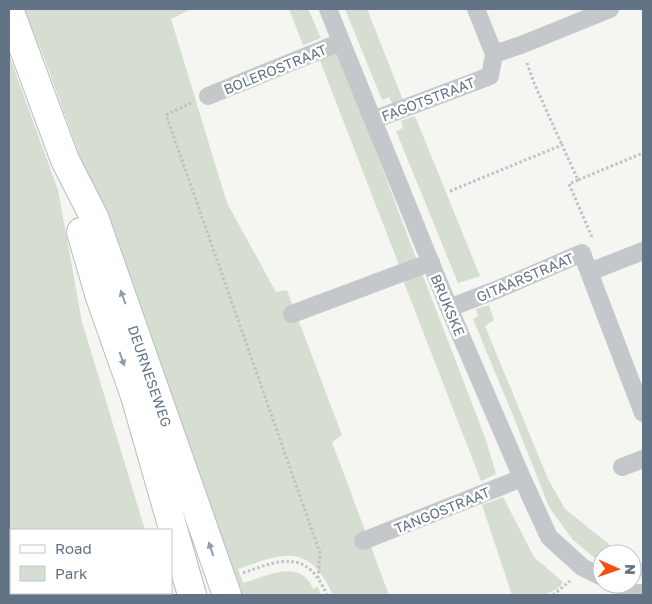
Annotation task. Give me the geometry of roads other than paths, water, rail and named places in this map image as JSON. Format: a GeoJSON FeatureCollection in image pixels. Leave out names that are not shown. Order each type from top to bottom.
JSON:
{"type":"FeatureCollection","features":[{"type":"Feature","properties":{"kind":"main road","name":"DEURNESEWEG"},"geometry":{"type":"LineString","coordinates":[[9,9],[65,160],[97,227],[233,584]]}},
{"type":"Feature","properties":{"kind":"main road","name":"DEURNESEWEG"},"geometry":{"type":"LineString","coordinates":[[65,160],[78,221],[100,297],[135,396],[192,595]]}},
{"type":"Feature","properties":{"kind":"street","name":"BRUKSKE"},"geometry":{"type":"LineString","coordinates":[[328,9],[449,308],[549,537],[582,567],[592,572]]}},
{"type":"Feature","properties":{"kind":"street"},"geometry":{"type":"LineString","coordinates":[[476,9],[494,54],[610,9]]}},
{"type":"Feature","properties":{"kind":"street","name":"BOLEROSTRAAT"},"geometry":{"type":"LineString","coordinates":[[208,96],[341,42]]}},
{"type":"Feature","properties":{"kind":"street","name":"FAGOTSTRAAT"},"geometry":{"type":"LineString","coordinates":[[373,120],[490,76],[494,54]]}},
{"type":"Feature","properties":{"kind":"street"},"geometry":{"type":"LineString","coordinates":[[597,269],[643,251]]}},
{"type":"Feature","properties":{"kind":"street","name":"GITAARSTRAAT"},"geometry":{"type":"LineString","coordinates":[[449,308],[582,254],[597,269],[643,414]]}},
{"type":"Feature","properties":{"kind":"street"},"geometry":{"type":"LineString","coordinates":[[292,314],[431,262]]}},
{"type":"Feature","properties":{"kind":"street"},"geometry":{"type":"LineString","coordinates":[[622,467],[643,459]]}},
{"type":"Feature","properties":{"kind":"street","name":"TANGOSTRAAT"},"geometry":{"type":"LineString","coordinates":[[363,541],[522,478]]}}]}
